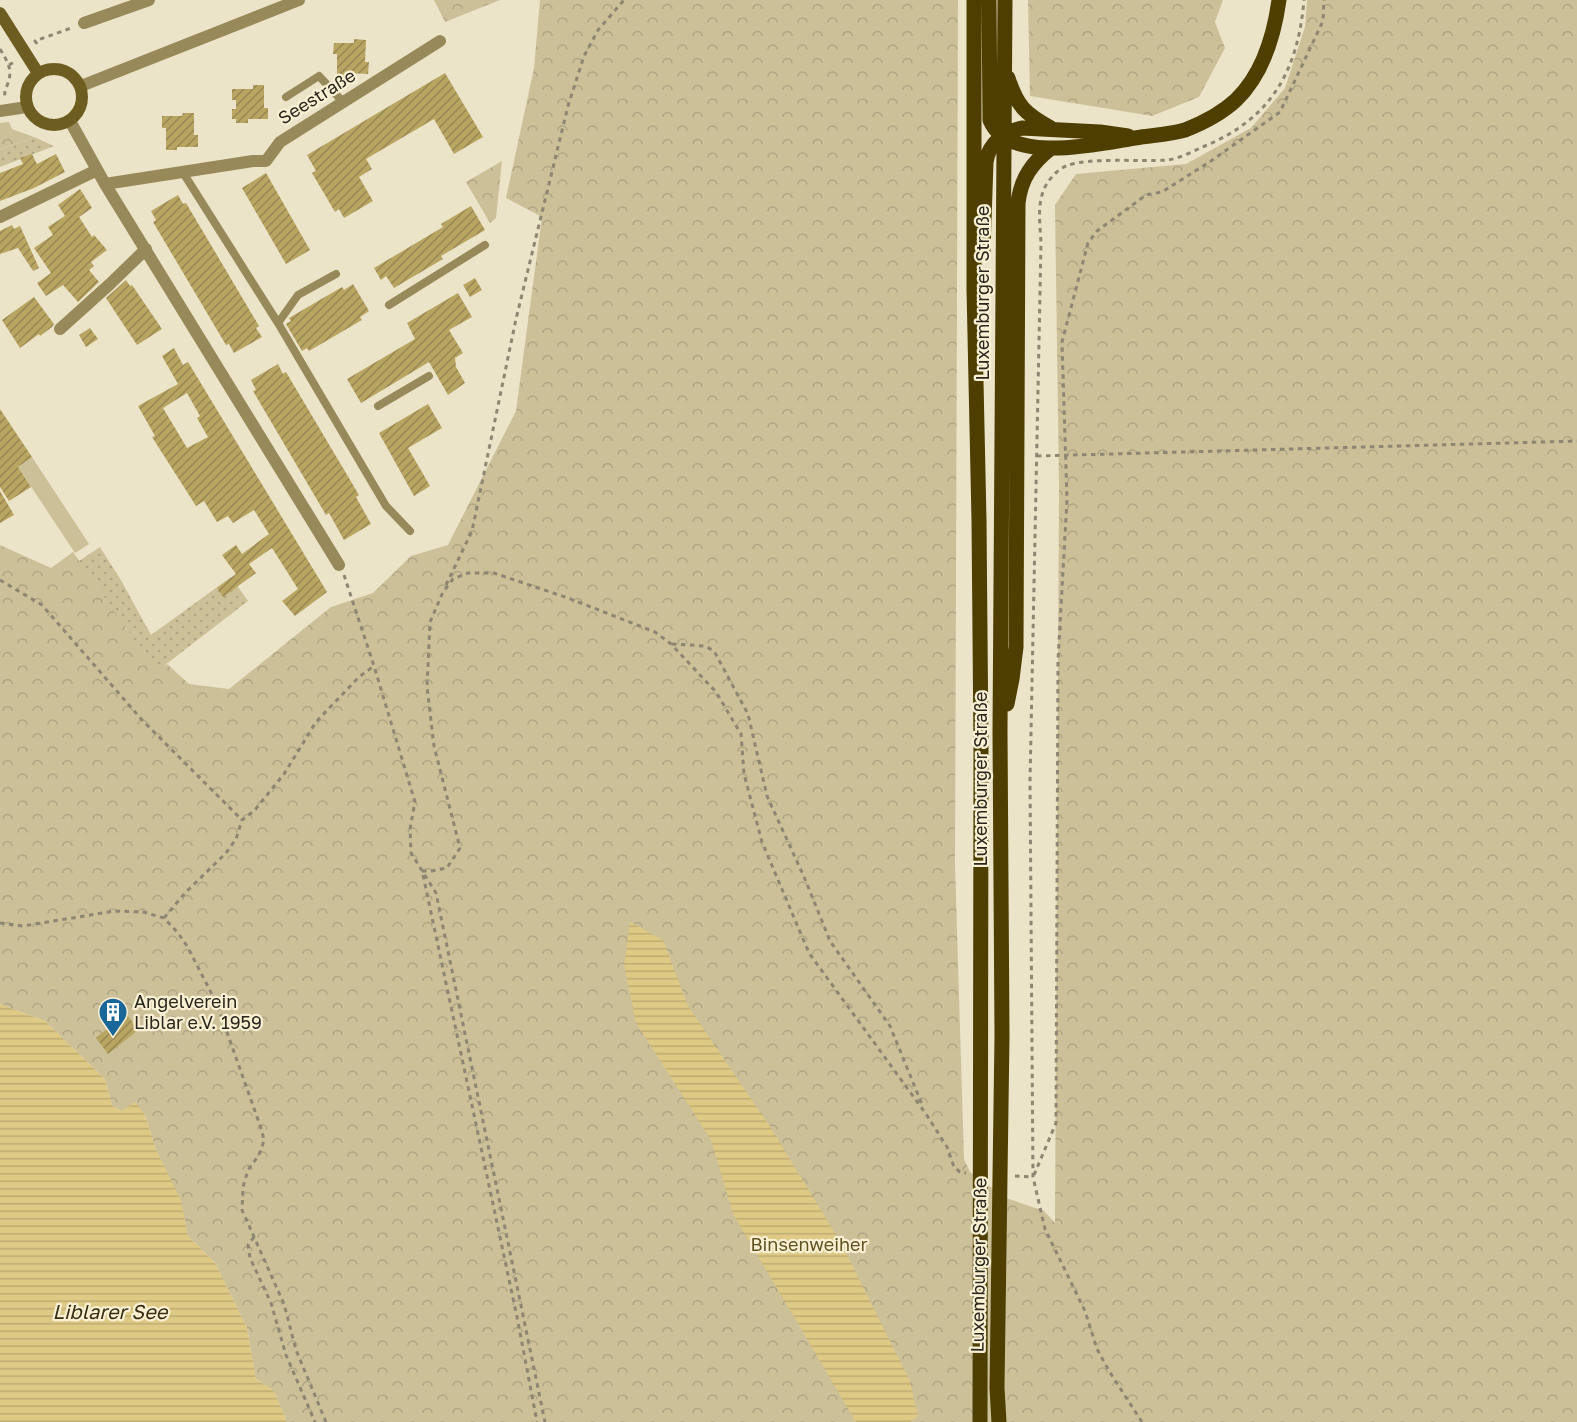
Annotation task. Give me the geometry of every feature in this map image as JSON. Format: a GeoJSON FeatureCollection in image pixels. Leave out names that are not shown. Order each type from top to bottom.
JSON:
{"type":"FeatureCollection","features":[{"type":"Feature","properties":{"kind":"main road"},"geometry":{"type":"LineString","coordinates":[[974,0],[974,290]]}},
{"type":"Feature","properties":{"kind":"main road"},"geometry":{"type":"LineString","coordinates":[[989,0],[989,114],[992,126],[1003,136],[1024,146],[1051,148],[1160,136],[1185,129],[1214,116],[1235,101],[1251,82],[1271,40],[1279,0]]}},
{"type":"Feature","properties":{"kind":"main road","name":"Luxemburger Straße"},"geometry":{"type":"LineString","coordinates":[[999,1422],[997,1388],[1002,1036],[1000,731],[1005,0]]}},
{"type":"Feature","properties":{"kind":"main road"},"geometry":{"type":"LineString","coordinates":[[1004,68],[1019,105],[1030,116],[1053,129]]}},
{"type":"Feature","properties":{"kind":"main road"},"geometry":{"type":"LineString","coordinates":[[974,290],[984,242],[987,154],[995,142],[1022,128],[1112,133],[1137,138]]}},
{"type":"Feature","properties":{"kind":"main road"},"geometry":{"type":"LineString","coordinates":[[1000,731],[1011,686],[1016,647],[1019,191],[1026,173],[1051,148]]}},
{"type":"Feature","properties":{"kind":"main road","name":"Luxemburger Straße"},"geometry":{"type":"LineString","coordinates":[[974,290],[981,748],[980,1422]]}},
{"type":"Feature","properties":{"kind":"street"},"geometry":{"type":"LineString","coordinates":[[84,23],[149,0]]}},
{"type":"Feature","properties":{"kind":"street"},"geometry":{"type":"LineString","coordinates":[[81,86],[299,0]]}},
{"type":"Feature","properties":{"kind":"street"},"geometry":{"type":"LineString","coordinates":[[0,13],[39,73]]}},
{"type":"Feature","properties":{"kind":"street","name":"Seestraße"},"geometry":{"type":"LineString","coordinates":[[105,184],[182,171],[266,161],[280,142],[440,41]]}},
{"type":"Feature","properties":{"kind":"street"},"geometry":{"type":"LineString","coordinates":[[54,68],[63,69],[81,86],[82,102],[70,121],[49,125],[40,122],[27,107],[25,97],[27,88],[31,79],[39,73],[54,68]]}},
{"type":"Feature","properties":{"kind":"street"},"geometry":{"type":"LineString","coordinates":[[0,111],[27,107]]}},
{"type":"Feature","properties":{"kind":"street"},"geometry":{"type":"LineString","coordinates":[[70,121],[105,184],[339,566]]}},
{"type":"Feature","properties":{"kind":"street"},"geometry":{"type":"LineString","coordinates":[[0,217],[97,170]]}},
{"type":"Feature","properties":{"kind":"street"},"geometry":{"type":"LineString","coordinates":[[60,328],[111,284],[146,249]]}},
{"type":"Feature","properties":{"kind":"lane"},"geometry":{"type":"LineString","coordinates":[[286,97],[319,76],[343,102]]}},
{"type":"Feature","properties":{"kind":"lane"},"geometry":{"type":"LineString","coordinates":[[182,171],[278,323],[386,506],[410,531]]}},
{"type":"Feature","properties":{"kind":"lane"},"geometry":{"type":"LineString","coordinates":[[389,305],[485,245]]}},
{"type":"Feature","properties":{"kind":"lane"},"geometry":{"type":"LineString","coordinates":[[278,323],[298,295],[336,274]]}},
{"type":"Feature","properties":{"kind":"lane"},"geometry":{"type":"LineString","coordinates":[[378,406],[429,376]]}},
{"type":"Feature","properties":{"kind":"path"},"geometry":{"type":"LineString","coordinates":[[422,871],[447,868],[459,848],[434,746],[428,687],[430,622],[472,531],[516,319],[568,106],[589,47],[598,30],[624,0]]}},
{"type":"Feature","properties":{"kind":"path"},"geometry":{"type":"LineString","coordinates":[[1142,1422],[1097,1349],[1085,1311],[1045,1229],[1033,1177],[1030,781],[1040,201],[1045,186],[1065,167],[1080,163],[1170,160],[1221,139],[1244,126],[1274,96],[1284,79],[1302,26],[1304,0]]}},
{"type":"Feature","properties":{"kind":"path"},"geometry":{"type":"LineString","coordinates":[[1033,1177],[1056,1123],[1058,660],[1068,500],[1062,342],[1088,243],[1097,231],[1146,195],[1162,192],[1212,161],[1280,112],[1323,21],[1324,0]]}},
{"type":"Feature","properties":{"kind":"path"},"geometry":{"type":"LineString","coordinates":[[39,47],[35,41],[84,23]]}},
{"type":"Feature","properties":{"kind":"path"},"geometry":{"type":"LineString","coordinates":[[0,49],[11,73],[4,94],[0,95]]}},
{"type":"Feature","properties":{"kind":"path"},"geometry":{"type":"LineString","coordinates":[[1037,456],[1577,441]]}},
{"type":"Feature","properties":{"kind":"path"},"geometry":{"type":"LineString","coordinates":[[339,566],[347,583],[374,666],[415,802],[410,829],[411,853],[436,893],[546,1422]]}},
{"type":"Feature","properties":{"kind":"path"},"geometry":{"type":"LineString","coordinates":[[443,592],[453,579],[468,573],[494,573],[568,598],[655,632],[671,644],[716,692],[741,734],[744,774],[762,842],[809,953],[926,1114],[947,1147],[954,1167],[960,1173],[972,1174]]}},
{"type":"Feature","properties":{"kind":"path"},"geometry":{"type":"LineString","coordinates":[[0,580],[42,605],[142,720],[242,820]]}},
{"type":"Feature","properties":{"kind":"path"},"geometry":{"type":"LineString","coordinates":[[671,644],[705,646],[714,651],[748,714],[767,796],[830,941],[890,1026],[926,1114]]}},
{"type":"Feature","properties":{"kind":"path"},"geometry":{"type":"LineString","coordinates":[[164,918],[237,839],[242,820],[254,811],[284,774],[316,722],[359,677],[374,666]]}},
{"type":"Feature","properties":{"kind":"path"},"geometry":{"type":"LineString","coordinates":[[422,871],[518,1317],[537,1422]]}},
{"type":"Feature","properties":{"kind":"path"},"geometry":{"type":"LineString","coordinates":[[0,923],[23,926],[115,911],[143,912],[164,918],[187,946],[217,1004],[236,1065],[262,1131],[264,1141],[259,1155],[248,1170],[243,1187],[243,1210],[284,1304],[296,1350],[326,1422]]}},
{"type":"Feature","properties":{"kind":"path"},"geometry":{"type":"LineString","coordinates":[[1015,1176],[1033,1177]]}},
{"type":"Feature","properties":{"kind":"path"},"geometry":{"type":"LineString","coordinates":[[254,1237],[248,1245],[250,1258],[271,1303],[286,1355],[315,1422]]}},
{"type":"Feature","properties":{"kind":"green space"},"geometry":{"type":"Polygon","coordinates":[[[434,0],[500,0],[445,22],[434,0]]]}},
{"type":"Feature","properties":{"kind":"green space"},"geometry":{"type":"Polygon","coordinates":[[[540,0],[958,0],[955,864],[964,1159],[970,1172],[1006,1198],[1044,1211],[1055,1223],[1059,486],[1055,205],[1076,174],[1186,164],[1251,128],[1285,88],[1305,27],[1307,0],[1577,0],[1577,1422],[287,1422],[274,1391],[256,1379],[247,1328],[216,1264],[188,1236],[180,1200],[156,1150],[145,1115],[121,1111],[112,1105],[105,1079],[45,1021],[0,1004],[0,545],[51,568],[73,552],[156,671],[167,664],[189,684],[229,689],[331,607],[373,593],[411,556],[448,545],[516,411],[542,217],[506,198],[534,68],[540,0]]]}},
{"type":"Feature","properties":{"kind":"green space"},"geometry":{"type":"Polygon","coordinates":[[[1028,0],[1223,0],[1215,22],[1225,48],[1199,97],[1152,116],[1030,96],[1028,0]]]}},
{"type":"Feature","properties":{"kind":"green space"},"geometry":{"type":"Polygon","coordinates":[[[9,122],[12,129],[34,137],[0,150],[0,123],[9,122]]]}},
{"type":"Feature","properties":{"kind":"green space"},"geometry":{"type":"Polygon","coordinates":[[[34,137],[54,146],[0,167],[0,150],[34,137]]]}},
{"type":"Feature","properties":{"kind":"green space"},"geometry":{"type":"Polygon","coordinates":[[[502,161],[496,218],[490,223],[466,182],[502,161]]]}},
{"type":"Feature","properties":{"kind":"green space"},"geometry":{"type":"Polygon","coordinates":[[[32,457],[89,544],[75,553],[18,467],[32,457]]]}},
{"type":"Feature","properties":{"kind":"green space"},"geometry":{"type":"Polygon","coordinates":[[[100,547],[151,635],[231,577],[248,601],[156,672],[79,561],[100,547]]]}},
{"type":"Feature","properties":{"kind":"water","name":"Binsenweiher"},"geometry":{"type":"Polygon","coordinates":[[[630,922],[663,940],[688,1006],[771,1128],[841,1243],[910,1381],[918,1416],[910,1422],[856,1422],[733,1214],[711,1140],[636,1023],[624,965],[630,922]]]}},
{"type":"Feature","properties":{"kind":"water","name":"Liblarer See"},"geometry":{"type":"Polygon","coordinates":[[[0,1004],[45,1021],[105,1079],[112,1105],[121,1111],[135,1102],[145,1115],[156,1150],[181,1200],[188,1236],[216,1264],[247,1328],[256,1379],[274,1391],[287,1422],[0,1422],[0,1004]]]}},
{"type":"Feature","properties":{"kind":"building"},"geometry":{"type":"Polygon","coordinates":[[[354,39],[366,40],[365,62],[369,62],[368,74],[348,73],[348,77],[337,77],[337,54],[333,54],[334,43],[354,43],[354,39]]]}},
{"type":"Feature","properties":{"kind":"building"},"geometry":{"type":"Polygon","coordinates":[[[445,73],[483,137],[454,154],[434,119],[366,159],[372,169],[359,177],[373,201],[344,218],[339,209],[335,212],[312,173],[316,171],[307,155],[445,73]]]}},
{"type":"Feature","properties":{"kind":"building"},"geometry":{"type":"Polygon","coordinates":[[[253,85],[264,85],[264,108],[268,108],[268,119],[248,119],[248,123],[236,123],[236,119],[232,119],[232,109],[236,109],[236,100],[232,100],[232,89],[253,89],[253,85]]]}},
{"type":"Feature","properties":{"kind":"building"},"geometry":{"type":"Polygon","coordinates":[[[183,113],[194,113],[194,135],[198,135],[198,147],[177,147],[177,150],[166,150],[166,128],[162,128],[162,116],[182,116],[183,113]]]}},
{"type":"Feature","properties":{"kind":"building"},"geometry":{"type":"Polygon","coordinates":[[[32,154],[37,164],[56,154],[65,172],[34,188],[0,201],[0,173],[23,164],[20,158],[32,154]]]}},
{"type":"Feature","properties":{"kind":"building"},"geometry":{"type":"Polygon","coordinates":[[[266,173],[310,250],[286,264],[242,188],[266,173]]]}},
{"type":"Feature","properties":{"kind":"building"},"geometry":{"type":"Polygon","coordinates":[[[80,189],[92,208],[79,217],[92,237],[94,235],[107,250],[91,262],[94,266],[89,270],[99,282],[78,302],[63,285],[46,296],[37,283],[51,273],[34,248],[53,235],[48,227],[65,216],[58,205],[80,189]]]}},
{"type":"Feature","properties":{"kind":"building"},"geometry":{"type":"Polygon","coordinates":[[[178,195],[183,204],[186,203],[259,326],[256,328],[262,337],[234,353],[229,344],[226,345],[153,222],[156,220],[151,211],[178,195]]]}},
{"type":"Feature","properties":{"kind":"building"},"geometry":{"type":"Polygon","coordinates":[[[471,206],[485,230],[441,256],[443,259],[394,288],[386,276],[381,280],[374,268],[443,227],[441,224],[471,206]]]}},
{"type":"Feature","properties":{"kind":"building"},"geometry":{"type":"Polygon","coordinates":[[[12,225],[14,229],[20,226],[39,268],[33,271],[18,248],[0,254],[0,231],[12,225]]]}},
{"type":"Feature","properties":{"kind":"building"},"geometry":{"type":"Polygon","coordinates":[[[475,278],[482,290],[470,297],[463,285],[475,278]]]}},
{"type":"Feature","properties":{"kind":"building"},"geometry":{"type":"Polygon","coordinates":[[[126,280],[130,286],[132,285],[162,329],[137,345],[106,298],[126,280]]]}},
{"type":"Feature","properties":{"kind":"building"},"geometry":{"type":"Polygon","coordinates":[[[353,284],[369,311],[360,317],[362,320],[309,351],[307,348],[302,351],[286,324],[291,321],[289,318],[342,287],[344,290],[353,284]]]}},
{"type":"Feature","properties":{"kind":"building"},"geometry":{"type":"Polygon","coordinates":[[[458,293],[472,317],[449,330],[463,353],[455,358],[456,367],[465,383],[448,395],[429,362],[361,403],[347,379],[415,339],[407,323],[458,293]]]}},
{"type":"Feature","properties":{"kind":"building"},"geometry":{"type":"Polygon","coordinates":[[[34,297],[54,324],[20,348],[2,320],[34,297]]]}},
{"type":"Feature","properties":{"kind":"building"},"geometry":{"type":"Polygon","coordinates":[[[90,328],[98,339],[86,347],[79,335],[90,328]]]}},
{"type":"Feature","properties":{"kind":"building"},"geometry":{"type":"Polygon","coordinates":[[[174,348],[183,365],[188,362],[327,592],[295,616],[282,601],[298,589],[272,548],[249,564],[256,573],[223,597],[217,588],[236,574],[222,555],[236,545],[242,554],[269,534],[254,510],[233,523],[228,516],[217,522],[204,501],[196,506],[152,437],[155,436],[138,406],[178,384],[162,356],[174,348]],[[187,393],[163,408],[187,448],[208,437],[197,418],[200,416],[187,393]]]}},
{"type":"Feature","properties":{"kind":"building"},"geometry":{"type":"Polygon","coordinates":[[[278,364],[283,374],[286,372],[359,495],[356,497],[371,524],[344,540],[329,513],[326,515],[253,391],[256,390],[251,380],[278,364]]]}},
{"type":"Feature","properties":{"kind":"building"},"geometry":{"type":"Polygon","coordinates":[[[428,404],[442,428],[408,448],[430,486],[414,496],[379,433],[428,404]]]}},
{"type":"Feature","properties":{"kind":"building"},"geometry":{"type":"Polygon","coordinates":[[[0,409],[32,457],[18,467],[31,487],[9,501],[0,487],[0,409]]]}},
{"type":"Feature","properties":{"kind":"building"},"geometry":{"type":"Polygon","coordinates":[[[0,491],[14,515],[0,523],[0,491]]]}},
{"type":"Feature","properties":{"kind":"building","name":"Angelverein Liblar e.V. 1959"},"geometry":{"type":"Polygon","coordinates":[[[128,1016],[138,1030],[108,1054],[96,1038],[118,1020],[119,1023],[128,1016]]]}},
{"type":"Feature","properties":{"kind":"place","name":"Angelverein Liblar e.V. 1959"},"geometry":{"type":"Point","coordinates":[113,1038]}}]}
